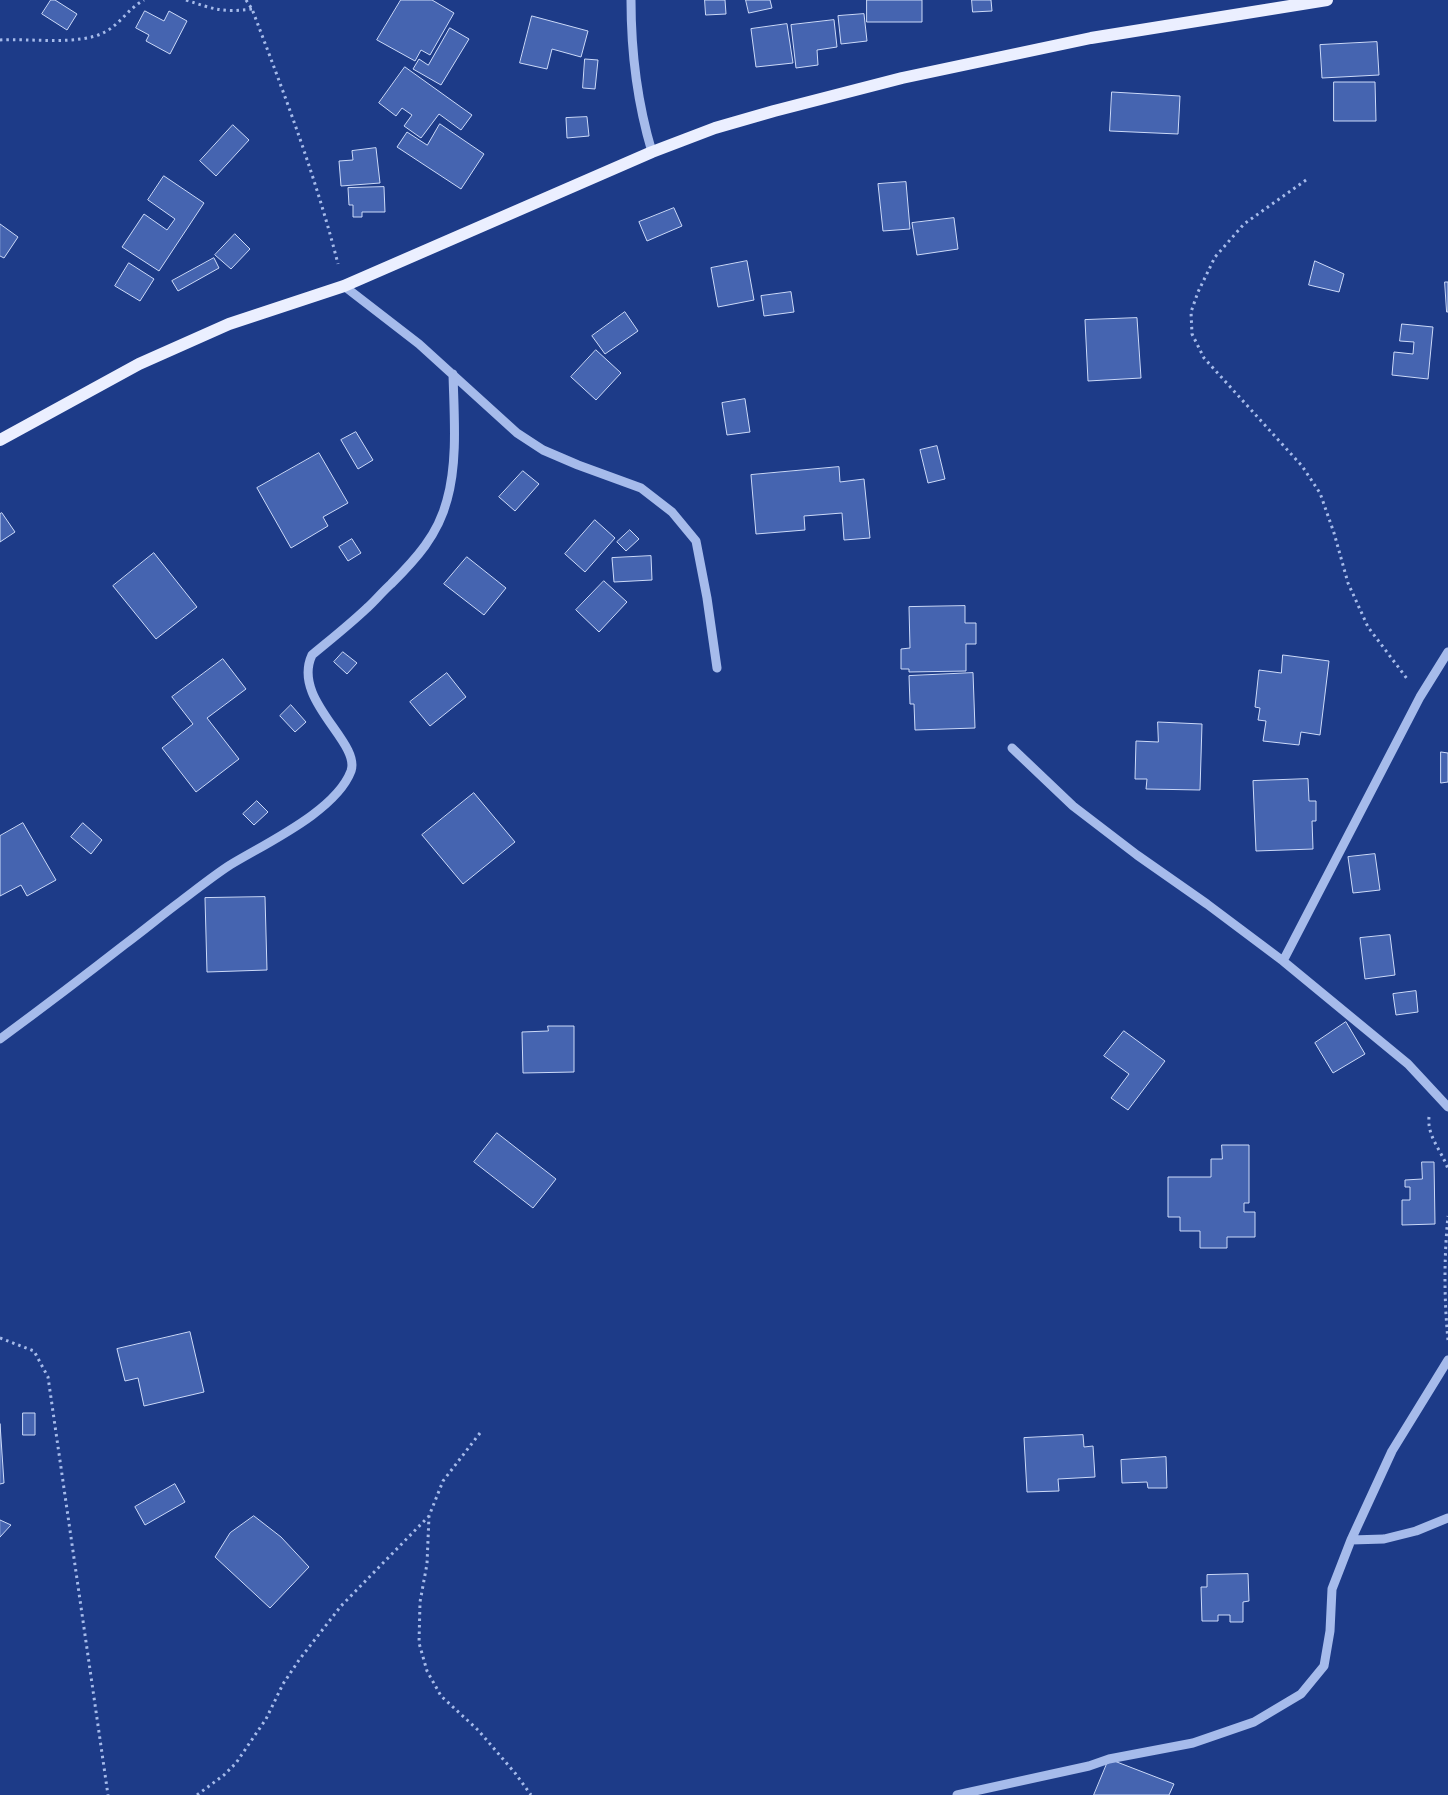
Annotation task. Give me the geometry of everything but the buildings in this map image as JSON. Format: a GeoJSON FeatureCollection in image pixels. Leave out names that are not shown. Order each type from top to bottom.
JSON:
{"type":"FeatureCollection","features":[{"type":"Feature","properties":{"kind":"main road"},"geometry":{"type":"LineString","coordinates":[[0,440],[139,364],[229,324],[344,286],[652,152],[715,128],[902,78],[1091,38],[1327,0]]}},
{"type":"Feature","properties":{"kind":"street"},"geometry":{"type":"LineString","coordinates":[[631,0],[631,36],[636,81],[643,124],[652,152]]}},
{"type":"Feature","properties":{"kind":"street"},"geometry":{"type":"LineString","coordinates":[[344,286],[419,344],[517,433],[543,450],[641,488],[672,512],[696,541],[707,598],[717,668]]}},
{"type":"Feature","properties":{"kind":"street"},"geometry":{"type":"LineString","coordinates":[[0,1039],[228,867],[307,819],[336,794],[348,778],[352,768],[349,751],[317,702],[308,679],[307,664],[312,655],[368,608],[410,565],[427,543],[438,524],[448,499],[452,473],[454,444],[453,374]]}},
{"type":"Feature","properties":{"kind":"street"},"geometry":{"type":"LineString","coordinates":[[1283,961],[1420,697],[1448,652]]}},
{"type":"Feature","properties":{"kind":"street"},"geometry":{"type":"LineString","coordinates":[[1012,748],[1073,806],[1283,961],[1408,1064],[1448,1107]]}},
{"type":"Feature","properties":{"kind":"street"},"geometry":{"type":"LineString","coordinates":[[956,1795],[1089,1766],[1109,1759],[1193,1742],[1254,1722],[1301,1694],[1324,1666],[1330,1631],[1332,1589],[1351,1540],[1392,1451],[1448,1360]]}},
{"type":"Feature","properties":{"kind":"street"},"geometry":{"type":"LineString","coordinates":[[1351,1540],[1384,1538],[1416,1531],[1448,1518]]}},
{"type":"Feature","properties":{"kind":"path"},"geometry":{"type":"LineString","coordinates":[[0,40],[58,40],[92,37],[105,32],[144,0]]}},
{"type":"Feature","properties":{"kind":"path"},"geometry":{"type":"LineString","coordinates":[[186,0],[218,10],[235,12],[252,10]]}},
{"type":"Feature","properties":{"kind":"path"},"geometry":{"type":"LineString","coordinates":[[246,0],[252,10],[314,175],[344,286]]}},
{"type":"Feature","properties":{"kind":"path"},"geometry":{"type":"LineString","coordinates":[[1306,180],[1244,224],[1215,257],[1198,292],[1191,312],[1192,334],[1204,358],[1302,466],[1320,494],[1334,532],[1348,583],[1368,627],[1420,697]]}},
{"type":"Feature","properties":{"kind":"path"},"geometry":{"type":"LineString","coordinates":[[1440,1098],[1430,1110],[1429,1121],[1432,1138],[1444,1156],[1448,1169]]}},
{"type":"Feature","properties":{"kind":"path"},"geometry":{"type":"LineString","coordinates":[[1448,1216],[1445,1308],[1448,1344]]}},
{"type":"Feature","properties":{"kind":"path"},"geometry":{"type":"LineString","coordinates":[[0,1338],[34,1351],[48,1377],[108,1795]]}},
{"type":"Feature","properties":{"kind":"path"},"geometry":{"type":"LineString","coordinates":[[480,1433],[443,1481],[429,1516],[427,1564],[420,1602],[419,1643],[427,1671],[441,1696],[478,1730],[515,1773],[531,1795]]}},
{"type":"Feature","properties":{"kind":"path"},"geometry":{"type":"LineString","coordinates":[[197,1795],[224,1775],[236,1763],[266,1719],[283,1684],[299,1660],[341,1606],[429,1516]]}}]}
